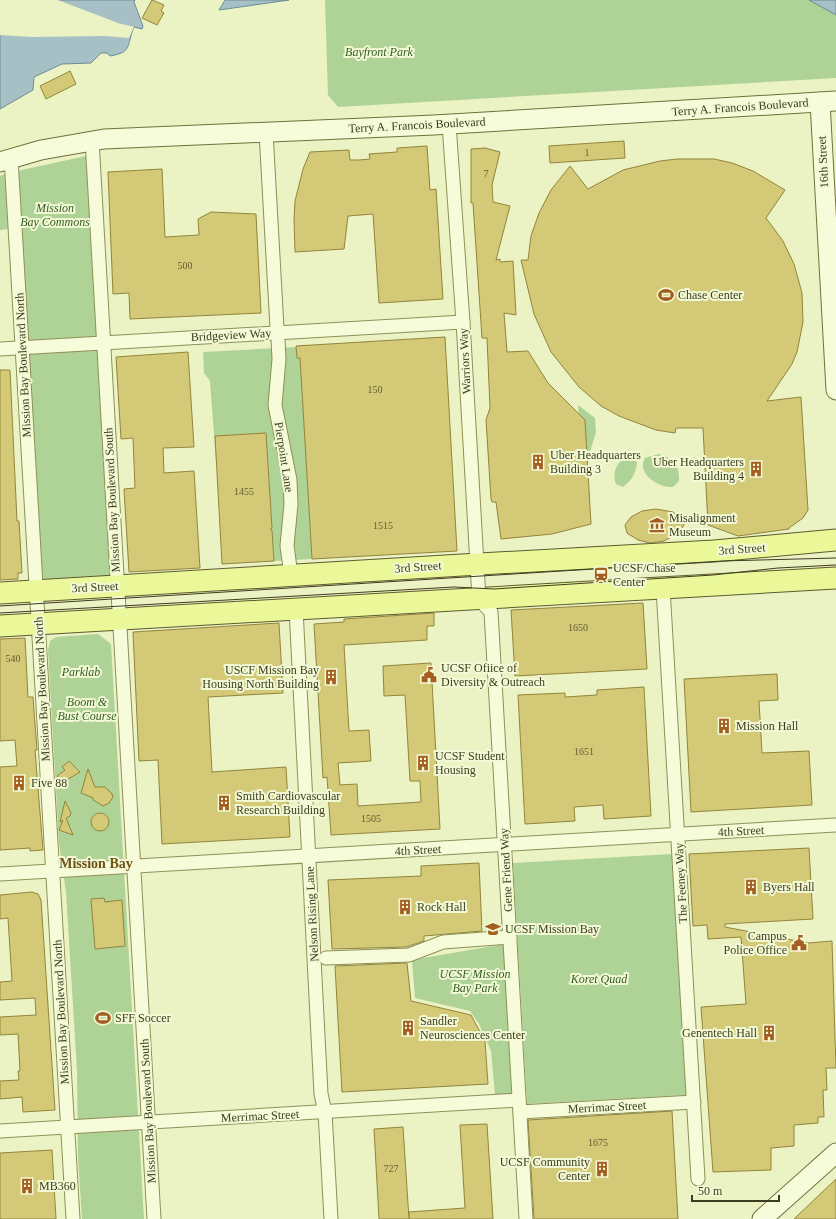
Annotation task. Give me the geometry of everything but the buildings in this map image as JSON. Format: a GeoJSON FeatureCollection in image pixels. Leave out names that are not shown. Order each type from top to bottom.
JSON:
{"type":"FeatureCollection","features":[{"type":"Feature","properties":{"kind":"main road","name":"3rd Street"},"geometry":{"type":"LineString","coordinates":[[0,593],[714,551],[836,540]]}},
{"type":"Feature","properties":{"kind":"main road"},"geometry":{"type":"LineString","coordinates":[[0,626],[836,578]]}},
{"type":"Feature","properties":{"kind":"street","name":"Terry A. Francois Boulevard"},"geometry":{"type":"LineString","coordinates":[[5,160],[41,150],[92,140],[449,124],[828,101]]}},
{"type":"Feature","properties":{"kind":"street","name":"16th Street"},"geometry":{"type":"LineString","coordinates":[[828,101],[836,390]]}},
{"type":"Feature","properties":{"kind":"street","name":"Warriors Way"},"geometry":{"type":"LineString","coordinates":[[449,124],[463,322],[479,599]]}},
{"type":"Feature","properties":{"kind":"street","name":"Pierpoint Lane"},"geometry":{"type":"LineString","coordinates":[[266,132],[279,359],[275,405],[290,480],[291,504],[287,546],[291,575]]}},
{"type":"Feature","properties":{"kind":"street","name":"Mission Bay Boulevard South"},"geometry":{"type":"LineString","coordinates":[[92,140],[154,1219]]}},
{"type":"Feature","properties":{"kind":"street","name":"Mission Bay Boulevard North"},"geometry":{"type":"LineString","coordinates":[[5,160],[22,348],[72,1219]]}},
{"type":"Feature","properties":{"kind":"street","name":"Bridgeview Way"},"geometry":{"type":"LineString","coordinates":[[0,349],[463,322]]}},
{"type":"Feature","properties":{"kind":"street","name":"The Feeney Way"},"geometry":{"type":"LineString","coordinates":[[663,588],[698,1179]]}},
{"type":"Feature","properties":{"kind":"street","name":"Gene Friend Way"},"geometry":{"type":"LineString","coordinates":[[479,599],[491,612],[526,1219]]}},
{"type":"Feature","properties":{"kind":"street","name":"Nelson Rising Lane"},"geometry":{"type":"LineString","coordinates":[[296,609],[322,1094],[325,1112],[331,1219]]}},
{"type":"Feature","properties":{"kind":"street","name":"4th Street"},"geometry":{"type":"LineString","coordinates":[[0,874],[836,825]]}},
{"type":"Feature","properties":{"kind":"street"},"geometry":{"type":"LineString","coordinates":[[326,958],[409,955],[443,942],[510,937]]}},
{"type":"Feature","properties":{"kind":"street","name":"Merrimac Street"},"geometry":{"type":"LineString","coordinates":[[0,1131],[325,1112],[694,1102]]}},
{"type":"Feature","properties":{"kind":"street"},"geometry":{"type":"LineString","coordinates":[[762,1219],[836,1153]]}},
{"type":"Feature","properties":{"kind":"green space","name":"Bayfront Park"},"geometry":{"type":"Polygon","coordinates":[[[325,0],[811,0],[836,13],[836,78],[338,107],[328,95],[325,0]]]}},
{"type":"Feature","properties":{"kind":"green space","name":"Mission Bay Commons"},"geometry":{"type":"Polygon","coordinates":[[[86,156],[111,580],[42,584],[17,171],[86,156]]]}},
{"type":"Feature","properties":{"kind":"green space"},"geometry":{"type":"Polygon","coordinates":[[[5,174],[8,229],[0,230],[0,176],[5,174]]]}},
{"type":"Feature","properties":{"kind":"green space"},"geometry":{"type":"Polygon","coordinates":[[[296,347],[297,358],[300,358],[312,559],[274,561],[268,458],[216,461],[210,381],[204,373],[203,352],[296,347]]]}},
{"type":"Feature","properties":{"kind":"green space"},"geometry":{"type":"Polygon","coordinates":[[[578,405],[595,418],[596,432],[589,455],[581,459],[578,405]]]}},
{"type":"Feature","properties":{"kind":"green space"},"geometry":{"type":"Polygon","coordinates":[[[659,454],[672,460],[677,467],[679,481],[673,487],[661,485],[650,479],[646,474],[643,464],[645,458],[659,454]]]}},
{"type":"Feature","properties":{"kind":"green space"},"geometry":{"type":"Polygon","coordinates":[[[625,457],[632,457],[637,462],[636,470],[633,476],[623,487],[616,484],[614,476],[617,466],[625,457]]]}},
{"type":"Feature","properties":{"kind":"green space","name":"Parklab"},"geometry":{"type":"Polygon","coordinates":[[[98,634],[111,644],[144,1219],[82,1219],[78,1158],[77,1071],[66,892],[59,843],[48,650],[50,641],[56,637],[98,634]]]}},
{"type":"Feature","properties":{"kind":"green space","name":"Koret Quad"},"geometry":{"type":"Polygon","coordinates":[[[672,854],[686,1095],[527,1104],[513,863],[672,854]]]}},
{"type":"Feature","properties":{"kind":"green space","name":"UCSF Mission Bay Park"},"geometry":{"type":"Polygon","coordinates":[[[504,944],[512,1094],[495,1095],[491,1051],[479,1024],[470,1011],[415,998],[412,960],[504,944]]]}},
{"type":"Feature","properties":{"kind":"water"},"geometry":{"type":"Polygon","coordinates":[[[0,0],[135,0],[134,2],[143,26],[142,29],[134,27],[126,50],[110,56],[107,53],[101,53],[91,63],[62,64],[34,77],[33,90],[0,109],[0,0]]]}},
{"type":"Feature","properties":{"kind":"water"},"geometry":{"type":"Polygon","coordinates":[[[225,0],[289,0],[219,10],[225,0]]]}},
{"type":"Feature","properties":{"kind":"water"},"geometry":{"type":"Polygon","coordinates":[[[809,0],[836,0],[836,15],[809,0]]]}},
{"type":"Feature","properties":{"kind":"pier"},"geometry":{"type":"Polygon","coordinates":[[[0,0],[58,0],[118,23],[134,27],[129,38],[105,36],[32,37],[0,35],[0,0]]]}},
{"type":"Feature","properties":{"kind":"tram line"},"geometry":{"type":"LineString","coordinates":[[0,606],[722,561],[836,558]]}},
{"type":"Feature","properties":{"kind":"tram line"},"geometry":{"type":"LineString","coordinates":[[0,613],[454,587],[494,589],[713,575],[778,568],[836,565]]}},
{"type":"Feature","properties":{"kind":"place","name":"Chase Center"},"geometry":{"type":"Point","coordinates":[666,295]}},
{"type":"Feature","properties":{"kind":"place","name":"Uber Headquarters Building 3"},"geometry":{"type":"Point","coordinates":[538,462]}},
{"type":"Feature","properties":{"kind":"place","name":"Uber Headquarters Building 4"},"geometry":{"type":"Point","coordinates":[756,469]}},
{"type":"Feature","properties":{"kind":"place","name":"Misalignment Museum"},"geometry":{"type":"Point","coordinates":[657,525]}},
{"type":"Feature","properties":{"kind":"place","name":"UCSF/Chase Center"},"geometry":{"type":"Point","coordinates":[601,575]}},
{"type":"Feature","properties":{"kind":"place","name":"UCSF Ofiice of Diversity & Outreach"},"geometry":{"type":"Point","coordinates":[429,675]}},
{"type":"Feature","properties":{"kind":"place","name":"USCF Mission Bay Housing North Building"},"geometry":{"type":"Point","coordinates":[331,677]}},
{"type":"Feature","properties":{"kind":"place","name":"Mission Hall"},"geometry":{"type":"Point","coordinates":[724,726]}},
{"type":"Feature","properties":{"kind":"place","name":"UCSF Student Housing"},"geometry":{"type":"Point","coordinates":[423,763]}},
{"type":"Feature","properties":{"kind":"place","name":"Five 88"},"geometry":{"type":"Point","coordinates":[19,783]}},
{"type":"Feature","properties":{"kind":"place","name":"Smith Cardiovascular Research Building"},"geometry":{"type":"Point","coordinates":[224,803]}},
{"type":"Feature","properties":{"kind":"place","name":"Byers Hall"},"geometry":{"type":"Point","coordinates":[751,887]}},
{"type":"Feature","properties":{"kind":"place","name":"Rock Hall"},"geometry":{"type":"Point","coordinates":[405,907]}},
{"type":"Feature","properties":{"kind":"place","name":"UCSF Mission Bay"},"geometry":{"type":"Point","coordinates":[493,929]}},
{"type":"Feature","properties":{"kind":"place","name":"Campus Police Office"},"geometry":{"type":"Point","coordinates":[799,943]}},
{"type":"Feature","properties":{"kind":"place","name":"SFF Soccer"},"geometry":{"type":"Point","coordinates":[103,1018]}},
{"type":"Feature","properties":{"kind":"place","name":"Sandler Neurosciences Center"},"geometry":{"type":"Point","coordinates":[408,1028]}},
{"type":"Feature","properties":{"kind":"place","name":"Genentech Hall"},"geometry":{"type":"Point","coordinates":[769,1033]}},
{"type":"Feature","properties":{"kind":"place","name":"UCSF Community Center"},"geometry":{"type":"Point","coordinates":[602,1169]}},
{"type":"Feature","properties":{"kind":"place","name":"MB360"},"geometry":{"type":"Point","coordinates":[27,1186]}},
{"type":"Feature","properties":{"kind":"district","name":"Mission Bay"},"geometry":{"type":"Point","coordinates":[96,863]}},
{"type":"Feature","properties":{"kind":"park label","name":"Boom & Bust Course"},"geometry":{"type":"Point","coordinates":[87,709]}}]}
